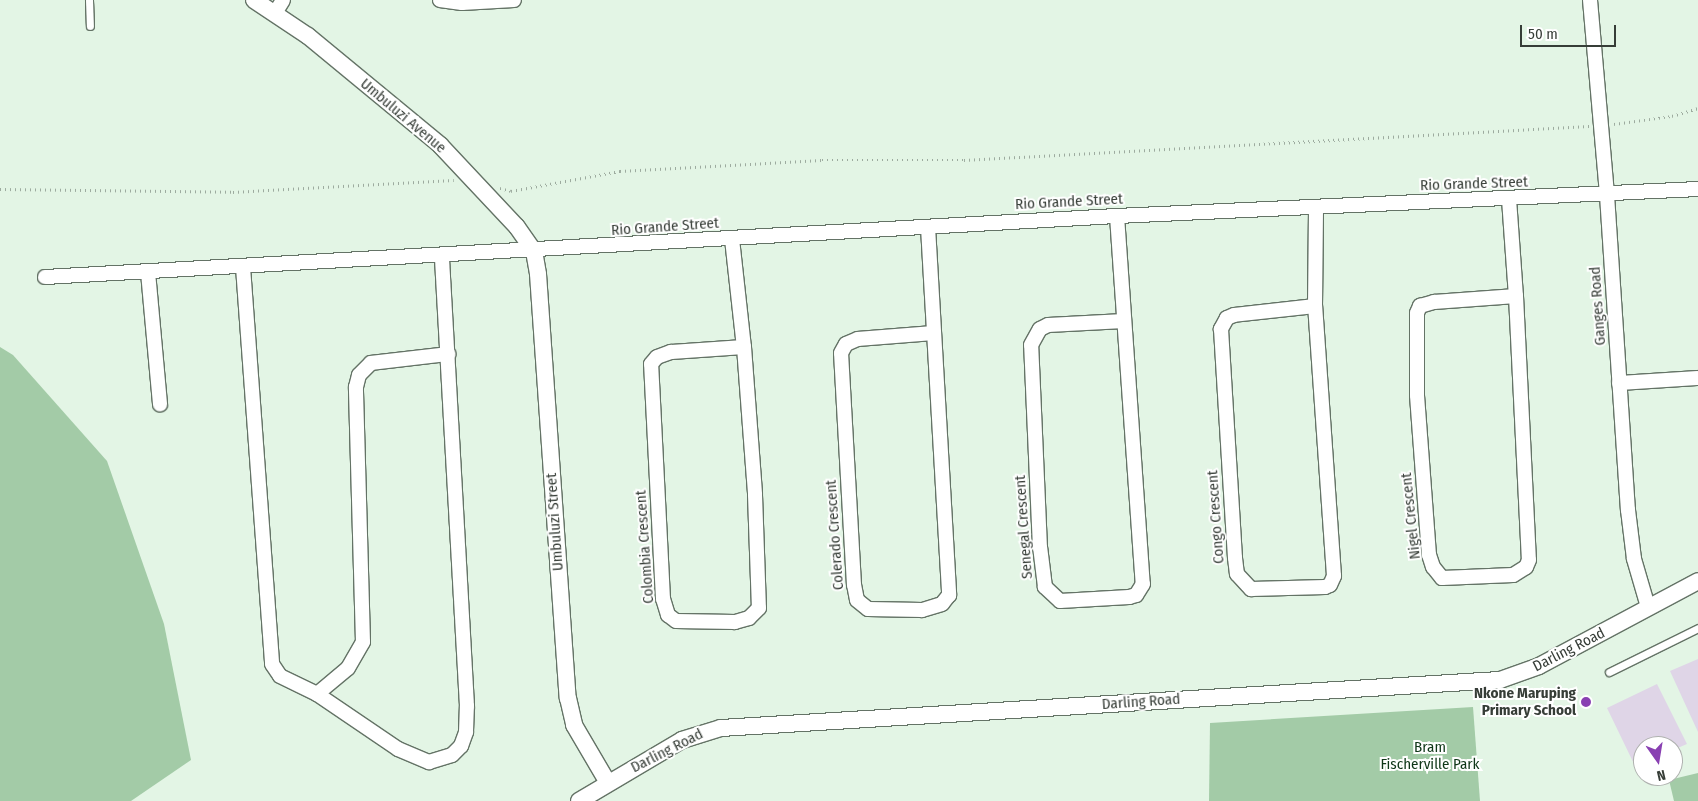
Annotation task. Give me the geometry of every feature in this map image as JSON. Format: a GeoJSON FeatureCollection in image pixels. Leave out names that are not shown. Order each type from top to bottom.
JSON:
{"type":"FeatureCollection","features":[{"type":"Feature","properties":{"kind":"street","name":"Umbuluzi Avenue"},"geometry":{"type":"LineString","coordinates":[[254,0],[279,7],[308,36],[440,145],[517,226],[534,251]]}},
{"type":"Feature","properties":{"kind":"street"},"geometry":{"type":"LineString","coordinates":[[440,0],[462,4],[514,0]]}},
{"type":"Feature","properties":{"kind":"street","name":"Ganges Road"},"geometry":{"type":"LineString","coordinates":[[1590,0],[1607,195],[1619,383],[1632,543],[1648,607]]}},
{"type":"Feature","properties":{"kind":"street","name":"Rio Grande Street"},"geometry":{"type":"LineString","coordinates":[[45,277],[442,257],[1117,216],[1607,195],[1698,189]]}},
{"type":"Feature","properties":{"kind":"street","name":"Nigel Crescent"},"geometry":{"type":"LineString","coordinates":[[1509,199],[1516,296],[1529,560],[1526,567],[1513,575],[1442,578],[1433,568],[1429,555],[1414,321],[1420,306],[1427,303],[1516,296]]}},
{"type":"Feature","properties":{"kind":"street","name":"Congo Crescent"},"geometry":{"type":"LineString","coordinates":[[1315,306],[1234,315],[1227,318],[1221,329],[1235,558],[1237,574],[1251,589],[1325,588],[1330,585],[1334,576],[1315,306],[1316,206]]}},
{"type":"Feature","properties":{"kind":"street","name":"Senegal Crescent"},"geometry":{"type":"LineString","coordinates":[[1117,216],[1143,584],[1136,595],[1129,597],[1060,601],[1045,587],[1040,548],[1031,345],[1040,329],[1048,326],[1124,321]]}},
{"type":"Feature","properties":{"kind":"street","name":"Colerado Crescent"},"geometry":{"type":"LineString","coordinates":[[928,227],[949,595],[942,604],[922,610],[868,608],[857,600],[854,585],[842,353],[846,344],[858,339],[933,334]]}},
{"type":"Feature","properties":{"kind":"street","name":"Colombia Crescent"},"geometry":{"type":"LineString","coordinates":[[732,239],[744,347],[759,608],[749,618],[735,622],[676,621],[668,615],[663,599],[651,364],[656,357],[671,352],[744,347]]}},
{"type":"Feature","properties":{"kind":"street","name":"Umbuluzi Street"},"geometry":{"type":"LineString","coordinates":[[534,251],[538,274],[568,698],[574,725],[608,784]]}},
{"type":"Feature","properties":{"kind":"street"},"geometry":{"type":"LineString","coordinates":[[243,266],[270,654],[276,672],[280,676],[317,694],[415,758],[429,762],[442,759],[461,746],[466,732],[467,706],[442,257]]}},
{"type":"Feature","properties":{"kind":"street"},"geometry":{"type":"LineString","coordinates":[[148,272],[160,404]]}},
{"type":"Feature","properties":{"kind":"street"},"geometry":{"type":"LineString","coordinates":[[317,694],[348,668],[362,642],[356,387],[359,374],[371,363],[448,354]]}},
{"type":"Feature","properties":{"kind":"street"},"geometry":{"type":"LineString","coordinates":[[1619,383],[1698,378]]}},
{"type":"Feature","properties":{"kind":"street","name":"Darling Road"},"geometry":{"type":"LineString","coordinates":[[579,801],[682,740],[721,728],[1500,680],[1539,666],[1698,581]]}},
{"type":"Feature","properties":{"kind":"lane"},"geometry":{"type":"LineString","coordinates":[[89,0],[90,26]]}},
{"type":"Feature","properties":{"kind":"lane"},"geometry":{"type":"LineString","coordinates":[[1609,672],[1698,628]]}},
{"type":"Feature","properties":{"kind":"path"},"geometry":{"type":"LineString","coordinates":[[495,186],[511,191],[620,171],[822,160],[964,160],[1600,126],[1672,116],[1698,108]]}},
{"type":"Feature","properties":{"kind":"path"},"geometry":{"type":"LineString","coordinates":[[0,189],[233,192],[472,179]]}},
{"type":"Feature","properties":{"kind":"green space"},"geometry":{"type":"Polygon","coordinates":[[[0,347],[13,355],[107,461],[164,624],[191,760],[131,801],[0,801],[0,347]]]}},
{"type":"Feature","properties":{"kind":"green space","name":"Bram Fischerville Park"},"geometry":{"type":"Polygon","coordinates":[[[1473,707],[1480,801],[1209,801],[1210,723],[1473,707]]]}},
{"type":"Feature","properties":{"kind":"green space"},"geometry":{"type":"Polygon","coordinates":[[[1698,773],[1698,801],[1674,801],[1670,786],[1683,786],[1683,777],[1698,773]]]}},
{"type":"Feature","properties":{"kind":"building"},"geometry":{"type":"Polygon","coordinates":[[[1698,659],[1698,732],[1670,671],[1698,659]]]}},
{"type":"Feature","properties":{"kind":"building"},"geometry":{"type":"Polygon","coordinates":[[[1657,684],[1683,736],[1633,736],[1633,762],[1607,708],[1657,684]]]}},
{"type":"Feature","properties":{"kind":"building"},"geometry":{"type":"Polygon","coordinates":[[[1683,736],[1687,744],[1683,746],[1683,736]]]}},
{"type":"Feature","properties":{"kind":"place","name":"Nkone Maruping Primary School"},"geometry":{"type":"Point","coordinates":[1586,702]}}]}
